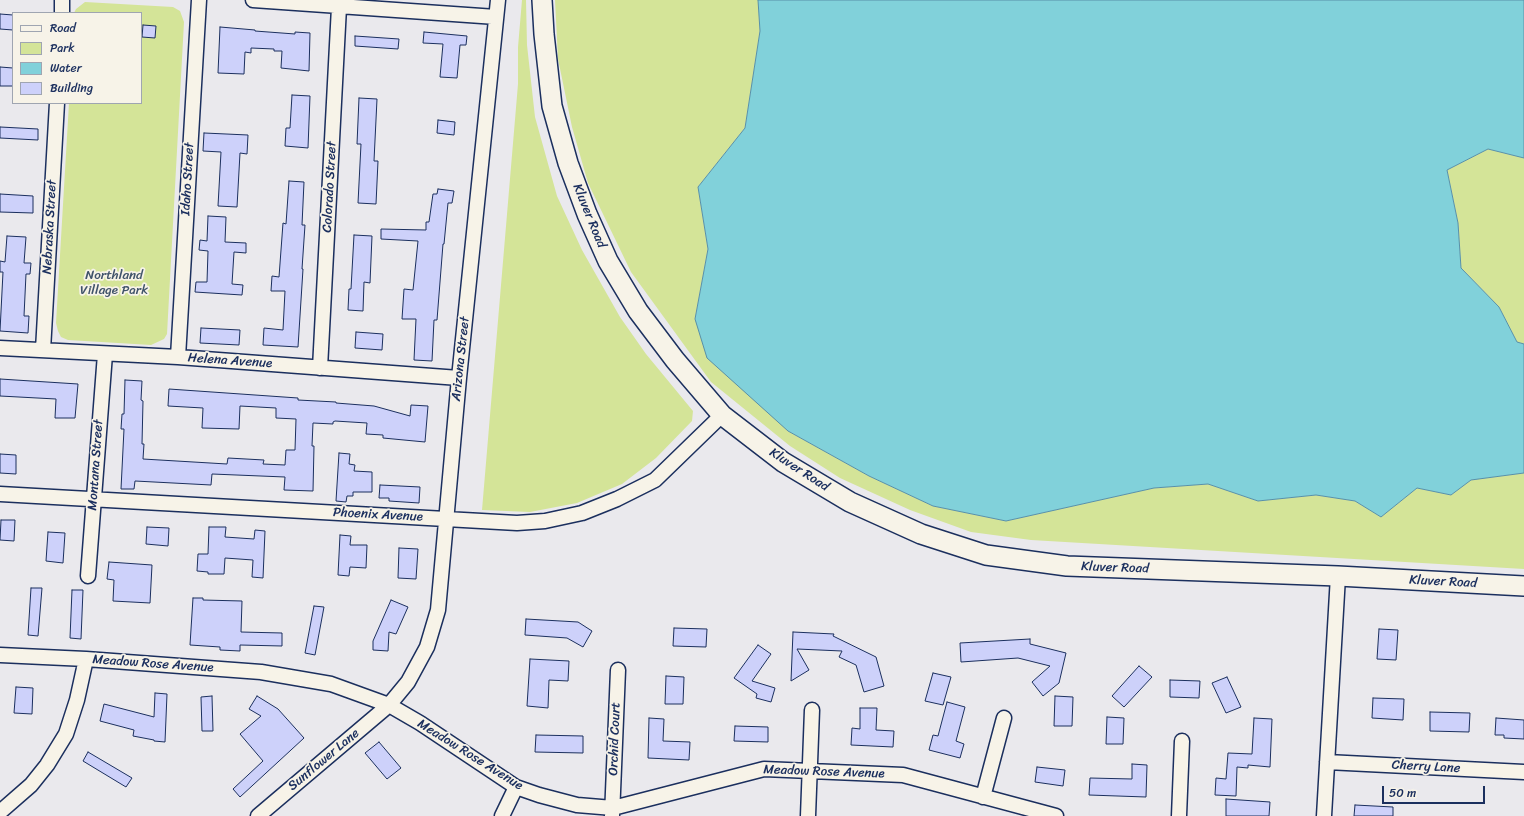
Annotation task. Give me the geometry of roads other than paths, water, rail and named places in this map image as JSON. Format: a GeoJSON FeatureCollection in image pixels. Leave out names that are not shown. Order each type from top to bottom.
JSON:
{"type":"FeatureCollection","features":[{"type":"Feature","properties":{"kind":"street"},"geometry":{"type":"LineString","coordinates":[[62,0],[62,12]]}},
{"type":"Feature","properties":{"kind":"street","name":"Idaho Street"},"geometry":{"type":"LineString","coordinates":[[178,358],[199,0]]}},
{"type":"Feature","properties":{"kind":"street"},"geometry":{"type":"LineString","coordinates":[[253,0],[496,17]]}},
{"type":"Feature","properties":{"kind":"street","name":"Arizona Street"},"geometry":{"type":"LineString","coordinates":[[389,705],[408,682],[427,647],[438,610],[459,378],[498,0]]}},
{"type":"Feature","properties":{"kind":"street","name":"Kluver Road"},"geometry":{"type":"LineString","coordinates":[[542,0],[544,34],[552,106],[568,163],[587,214],[608,261],[638,311],[675,360],[722,415],[783,462],[850,502],[921,534],[986,555],[1067,566],[1338,576],[1524,586]]}},
{"type":"Feature","properties":{"kind":"street","name":"Colorado Street"},"geometry":{"type":"LineString","coordinates":[[320,368],[339,7]]}},
{"type":"Feature","properties":{"kind":"street","name":"Nebraska Street"},"geometry":{"type":"LineString","coordinates":[[43,350],[57,104]]}},
{"type":"Feature","properties":{"kind":"street","name":"Helena Avenue"},"geometry":{"type":"LineString","coordinates":[[0,348],[178,358],[459,378]]}},
{"type":"Feature","properties":{"kind":"street","name":"Montana Street"},"geometry":{"type":"LineString","coordinates":[[88,576],[105,354]]}},
{"type":"Feature","properties":{"kind":"street","name":"Phoenix Avenue"},"geometry":{"type":"LineString","coordinates":[[0,494],[518,523],[545,521],[582,513],[617,499],[655,480],[722,415]]}},
{"type":"Feature","properties":{"kind":"street"},"geometry":{"type":"LineString","coordinates":[[1324,816],[1338,576]]}},
{"type":"Feature","properties":{"kind":"street","name":"Meadow Rose Avenue"},"geometry":{"type":"LineString","coordinates":[[0,655],[86,659],[262,672],[331,684],[389,705],[420,723],[516,787],[577,805],[612,812],[764,769],[903,775],[1056,816]]}},
{"type":"Feature","properties":{"kind":"street"},"geometry":{"type":"LineString","coordinates":[[0,812],[31,785],[47,766],[66,734],[77,700],[86,659]]}},
{"type":"Feature","properties":{"kind":"street","name":"Orchid Court"},"geometry":{"type":"LineString","coordinates":[[612,812],[618,670]]}},
{"type":"Feature","properties":{"kind":"street","name":"Sunflower Lane"},"geometry":{"type":"LineString","coordinates":[[258,816],[389,705]]}},
{"type":"Feature","properties":{"kind":"street"},"geometry":{"type":"LineString","coordinates":[[808,816],[811,770],[812,710]]}},
{"type":"Feature","properties":{"kind":"street"},"geometry":{"type":"LineString","coordinates":[[983,797],[1004,718]]}},
{"type":"Feature","properties":{"kind":"street"},"geometry":{"type":"LineString","coordinates":[[1179,816],[1182,741]]}},
{"type":"Feature","properties":{"kind":"street","name":"Cherry Lane"},"geometry":{"type":"LineString","coordinates":[[1327,762],[1524,772]]}},
{"type":"Feature","properties":{"kind":"street"},"geometry":{"type":"LineString","coordinates":[[502,816],[516,787]]}},
{"type":"Feature","properties":{"kind":"water"},"geometry":{"type":"Polygon","coordinates":[[[758,0],[1524,0],[1524,158],[1488,149],[1447,170],[1458,223],[1461,268],[1499,307],[1517,342],[1524,344],[1524,473],[1471,480],[1451,495],[1417,488],[1381,517],[1355,501],[1316,495],[1258,501],[1208,484],[1154,488],[1006,521],[933,506],[869,476],[788,431],[707,358],[695,319],[708,249],[698,187],[745,128],[760,31],[758,0]]]}},
{"type":"Feature","properties":{"kind":"park label","name":"Northland Village Park"},"geometry":{"type":"Point","coordinates":[114,284]}}]}
